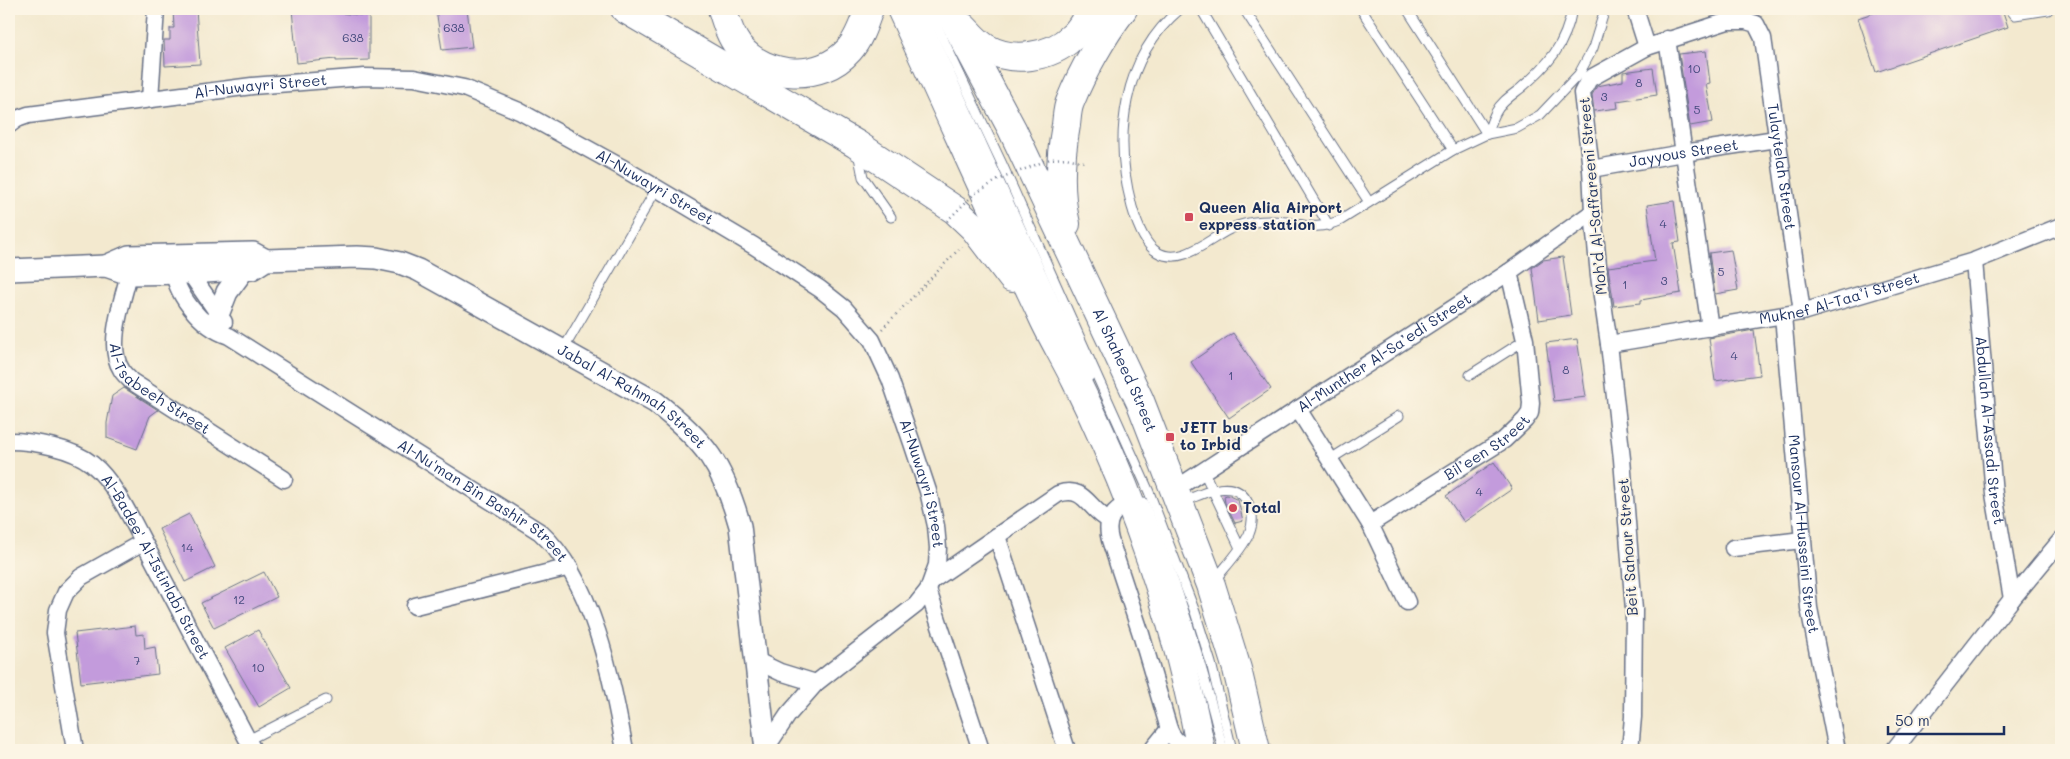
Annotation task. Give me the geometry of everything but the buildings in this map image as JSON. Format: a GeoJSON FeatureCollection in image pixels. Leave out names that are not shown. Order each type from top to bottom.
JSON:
{"type":"FeatureCollection","features":[{"type":"Feature","properties":{"kind":"highway"},"geometry":{"type":"LineString","coordinates":[[625,9],[856,144],[955,210],[965,219],[1042,315]]}},
{"type":"Feature","properties":{"kind":"highway"},"geometry":{"type":"LineString","coordinates":[[722,9],[733,37],[745,53],[756,61],[775,70],[805,72],[826,67],[849,50],[856,40],[869,9]]}},
{"type":"Feature","properties":{"kind":"highway"},"geometry":{"type":"LineString","coordinates":[[901,9],[1042,315],[1076,381],[1130,503],[1160,582],[1192,706],[1208,749]]}},
{"type":"Feature","properties":{"kind":"highway"},"geometry":{"type":"LineString","coordinates":[[949,9],[984,48],[1001,54],[1021,56],[1040,55],[1059,48],[1074,36],[1092,9]]}},
{"type":"Feature","properties":{"kind":"highway","name":"Al Shaheed Street"},"geometry":{"type":"LineString","coordinates":[[949,9],[1012,129],[1140,401],[1211,585],[1237,669],[1256,750]]}},
{"type":"Feature","properties":{"kind":"highway"},"geometry":{"type":"LineString","coordinates":[[1084,283],[1071,245],[1063,212],[1060,176],[1063,140],[1069,103],[1091,60],[1123,9]]}},
{"type":"Feature","properties":{"kind":"street"},"geometry":{"type":"LineString","coordinates":[[150,99],[156,9]]}},
{"type":"Feature","properties":{"kind":"street"},"geometry":{"type":"LineString","coordinates":[[1635,9],[1647,47]]}},
{"type":"Feature","properties":{"kind":"street","name":"Moh’d Al-Saffareeni Street"},"geometry":{"type":"LineString","coordinates":[[1609,344],[1593,212],[1591,170],[1582,93],[1585,83],[1594,75],[1647,47],[1667,39],[1728,21],[1746,21],[1756,24]]}},
{"type":"Feature","properties":{"kind":"street","name":"Tulaytelah Street"},"geometry":{"type":"LineString","coordinates":[[1756,24],[1763,38],[1802,312]]}},
{"type":"Feature","properties":{"kind":"street"},"geometry":{"type":"LineString","coordinates":[[1667,39],[1710,328]]}},
{"type":"Feature","properties":{"kind":"street","name":"Al-Nuwayri Street"},"geometry":{"type":"LineString","coordinates":[[9,125],[17,119],[28,115],[252,86],[365,77],[414,78],[464,88],[519,111],[657,188],[754,246],[820,289],[844,308],[872,340],[890,379],[928,491],[936,526],[938,548],[937,565],[931,585]]}},
{"type":"Feature","properties":{"kind":"street","name":"Jayyous Street"},"geometry":{"type":"LineString","coordinates":[[1591,170],[1683,153],[1776,139]]}},
{"type":"Feature","properties":{"kind":"street","name":"Al-Munther Al-Sa’edi Street"},"geometry":{"type":"LineString","coordinates":[[1176,497],[1204,472],[1509,272],[1593,212]]}},
{"type":"Feature","properties":{"kind":"street","name":"Muknef Al-Taa’i Street"},"geometry":{"type":"LineString","coordinates":[[1609,344],[1802,312],[1974,261],[2061,226]]}},
{"type":"Feature","properties":{"kind":"street","name":"Jabal Al-Rahmah Street"},"geometry":{"type":"LineString","coordinates":[[181,264],[253,253],[266,260],[357,257],[376,258],[400,263],[418,270],[655,402],[700,443],[721,472],[732,498],[740,526],[766,749]]}},
{"type":"Feature","properties":{"kind":"street","name":"Jabal Al-Rahmah Street"},"geometry":{"type":"LineString","coordinates":[[9,270],[181,264],[252,269],[266,260]]}},
{"type":"Feature","properties":{"kind":"street","name":"Abdullah Al-Assadi Street"},"geometry":{"type":"LineString","coordinates":[[1974,261],[1994,494],[2012,599]]}},
{"type":"Feature","properties":{"kind":"street"},"geometry":{"type":"LineString","coordinates":[[181,264],[225,323],[229,336]]}},
{"type":"Feature","properties":{"kind":"street","name":"Al-Nu'man Bin Bashir Street"},"geometry":{"type":"LineString","coordinates":[[181,264],[180,291],[196,313],[216,332],[229,336],[540,532],[560,553],[570,566],[580,585],[597,631],[625,750]]}},
{"type":"Feature","properties":{"kind":"street","name":"Al-Tsabeeh Street"},"geometry":{"type":"LineString","coordinates":[[129,265],[115,340],[115,356],[120,370],[131,381],[284,479]]}},
{"type":"Feature","properties":{"kind":"street"},"geometry":{"type":"LineString","coordinates":[[218,315],[227,292],[244,269]]}},
{"type":"Feature","properties":{"kind":"street","name":"Bil’een Street"},"geometry":{"type":"LineString","coordinates":[[1370,524],[1504,440],[1521,426],[1530,413],[1531,403],[1525,340],[1509,272]]}},
{"type":"Feature","properties":{"kind":"street","name":"Mansour Al-Husseini Street"},"geometry":{"type":"LineString","coordinates":[[1783,316],[1809,608],[1837,750]]}},
{"type":"Feature","properties":{"kind":"street","name":"Beit Sahour Street"},"geometry":{"type":"LineString","coordinates":[[1609,344],[1622,459],[1634,610],[1633,717],[1630,750]]}},
{"type":"Feature","properties":{"kind":"street"},"geometry":{"type":"LineString","coordinates":[[1298,409],[1370,524],[1407,602]]}},
{"type":"Feature","properties":{"kind":"street","name":"Al-Badee' Al-Istirlabi Street"},"geometry":{"type":"LineString","coordinates":[[9,441],[24,441],[64,450],[91,463],[105,477],[203,652],[250,745]]}},
{"type":"Feature","properties":{"kind":"street"},"geometry":{"type":"LineString","coordinates":[[766,749],[788,715],[816,683],[916,604],[931,585],[1058,494],[1066,491],[1076,491],[1083,496],[1094,510],[1109,520]]}},
{"type":"Feature","properties":{"kind":"street"},"geometry":{"type":"LineString","coordinates":[[1130,503],[1121,506],[1113,512],[1107,530],[1141,634],[1169,729],[1172,737],[1186,748],[1208,749]]}},
{"type":"Feature","properties":{"kind":"street"},"geometry":{"type":"LineString","coordinates":[[997,536],[1067,750]]}},
{"type":"Feature","properties":{"kind":"street"},"geometry":{"type":"LineString","coordinates":[[1733,548],[1802,540]]}},
{"type":"Feature","properties":{"kind":"street"},"geometry":{"type":"LineString","coordinates":[[1894,750],[2012,599],[2061,540]]}},
{"type":"Feature","properties":{"kind":"street"},"geometry":{"type":"LineString","coordinates":[[75,750],[55,633],[58,610],[66,592],[81,577],[143,542]]}},
{"type":"Feature","properties":{"kind":"street"},"geometry":{"type":"LineString","coordinates":[[415,606],[570,566]]}},
{"type":"Feature","properties":{"kind":"street"},"geometry":{"type":"LineString","coordinates":[[931,585],[980,750]]}},
{"type":"Feature","properties":{"kind":"street"},"geometry":{"type":"LineString","coordinates":[[755,660],[780,672],[816,683]]}},
{"type":"Feature","properties":{"kind":"street"},"geometry":{"type":"LineString","coordinates":[[1152,750],[1169,729]]}},
{"type":"Feature","properties":{"kind":"lane"},"geometry":{"type":"LineString","coordinates":[[920,9],[1045,279],[1147,508],[1171,570],[1192,633],[1208,749]]}},
{"type":"Feature","properties":{"kind":"lane"},"geometry":{"type":"LineString","coordinates":[[929,9],[1002,164],[1149,492],[1195,612],[1224,714],[1232,750]]}},
{"type":"Feature","properties":{"kind":"lane"},"geometry":{"type":"LineString","coordinates":[[1180,9],[1152,38],[1137,63],[1128,91],[1123,121],[1122,154],[1126,186],[1135,218],[1150,247],[1159,253],[1169,256],[1180,255],[1236,227],[1252,222],[1278,222],[1316,228],[1329,226],[1453,150],[1487,134],[1526,124],[1540,115],[1579,74],[1593,48],[1605,9]]}},
{"type":"Feature","properties":{"kind":"lane"},"geometry":{"type":"LineString","coordinates":[[1201,9],[1329,226]]}},
{"type":"Feature","properties":{"kind":"lane"},"geometry":{"type":"LineString","coordinates":[[1244,9],[1369,202]]}},
{"type":"Feature","properties":{"kind":"lane"},"geometry":{"type":"LineString","coordinates":[[1361,9],[1453,150]]}},
{"type":"Feature","properties":{"kind":"lane"},"geometry":{"type":"LineString","coordinates":[[1407,9],[1487,134]]}},
{"type":"Feature","properties":{"kind":"lane"},"geometry":{"type":"LineString","coordinates":[[1487,134],[1496,111],[1542,70],[1554,55],[1570,21],[1572,9]]}},
{"type":"Feature","properties":{"kind":"lane"},"geometry":{"type":"LineString","coordinates":[[2010,9],[2015,15],[2048,10]]}},
{"type":"Feature","properties":{"kind":"lane"},"geometry":{"type":"LineString","coordinates":[[856,144],[863,177],[891,217]]}},
{"type":"Feature","properties":{"kind":"lane"},"geometry":{"type":"LineString","coordinates":[[563,350],[657,188]]}},
{"type":"Feature","properties":{"kind":"lane"},"geometry":{"type":"LineString","coordinates":[[1470,375],[1525,340]]}},
{"type":"Feature","properties":{"kind":"lane"},"geometry":{"type":"LineString","coordinates":[[1330,460],[1399,416]]}},
{"type":"Feature","properties":{"kind":"lane"},"geometry":{"type":"LineString","coordinates":[[1204,472],[1240,548]]}},
{"type":"Feature","properties":{"kind":"lane"},"geometry":{"type":"LineString","coordinates":[[1176,497],[1225,487],[1236,489],[1246,498],[1252,510],[1252,524],[1248,537],[1211,585]]}},
{"type":"Feature","properties":{"kind":"lane"},"geometry":{"type":"LineString","coordinates":[[250,745],[326,700]]}},
{"type":"Feature","properties":{"kind":"path"},"geometry":{"type":"LineString","coordinates":[[947,221],[974,194],[998,180],[1050,159],[1061,158],[1084,162]]}},
{"type":"Feature","properties":{"kind":"path"},"geometry":{"type":"LineString","coordinates":[[872,340],[966,242]]}},
{"type":"Feature","properties":{"kind":"place","name":"Queen Alia Airport express station"},"geometry":{"type":"Point","coordinates":[1189,217]}},
{"type":"Feature","properties":{"kind":"place","name":"JETT bus to Irbid"},"geometry":{"type":"Point","coordinates":[1170,437]}},
{"type":"Feature","properties":{"kind":"place","name":"Total"},"geometry":{"type":"Point","coordinates":[1233,508]}}]}
